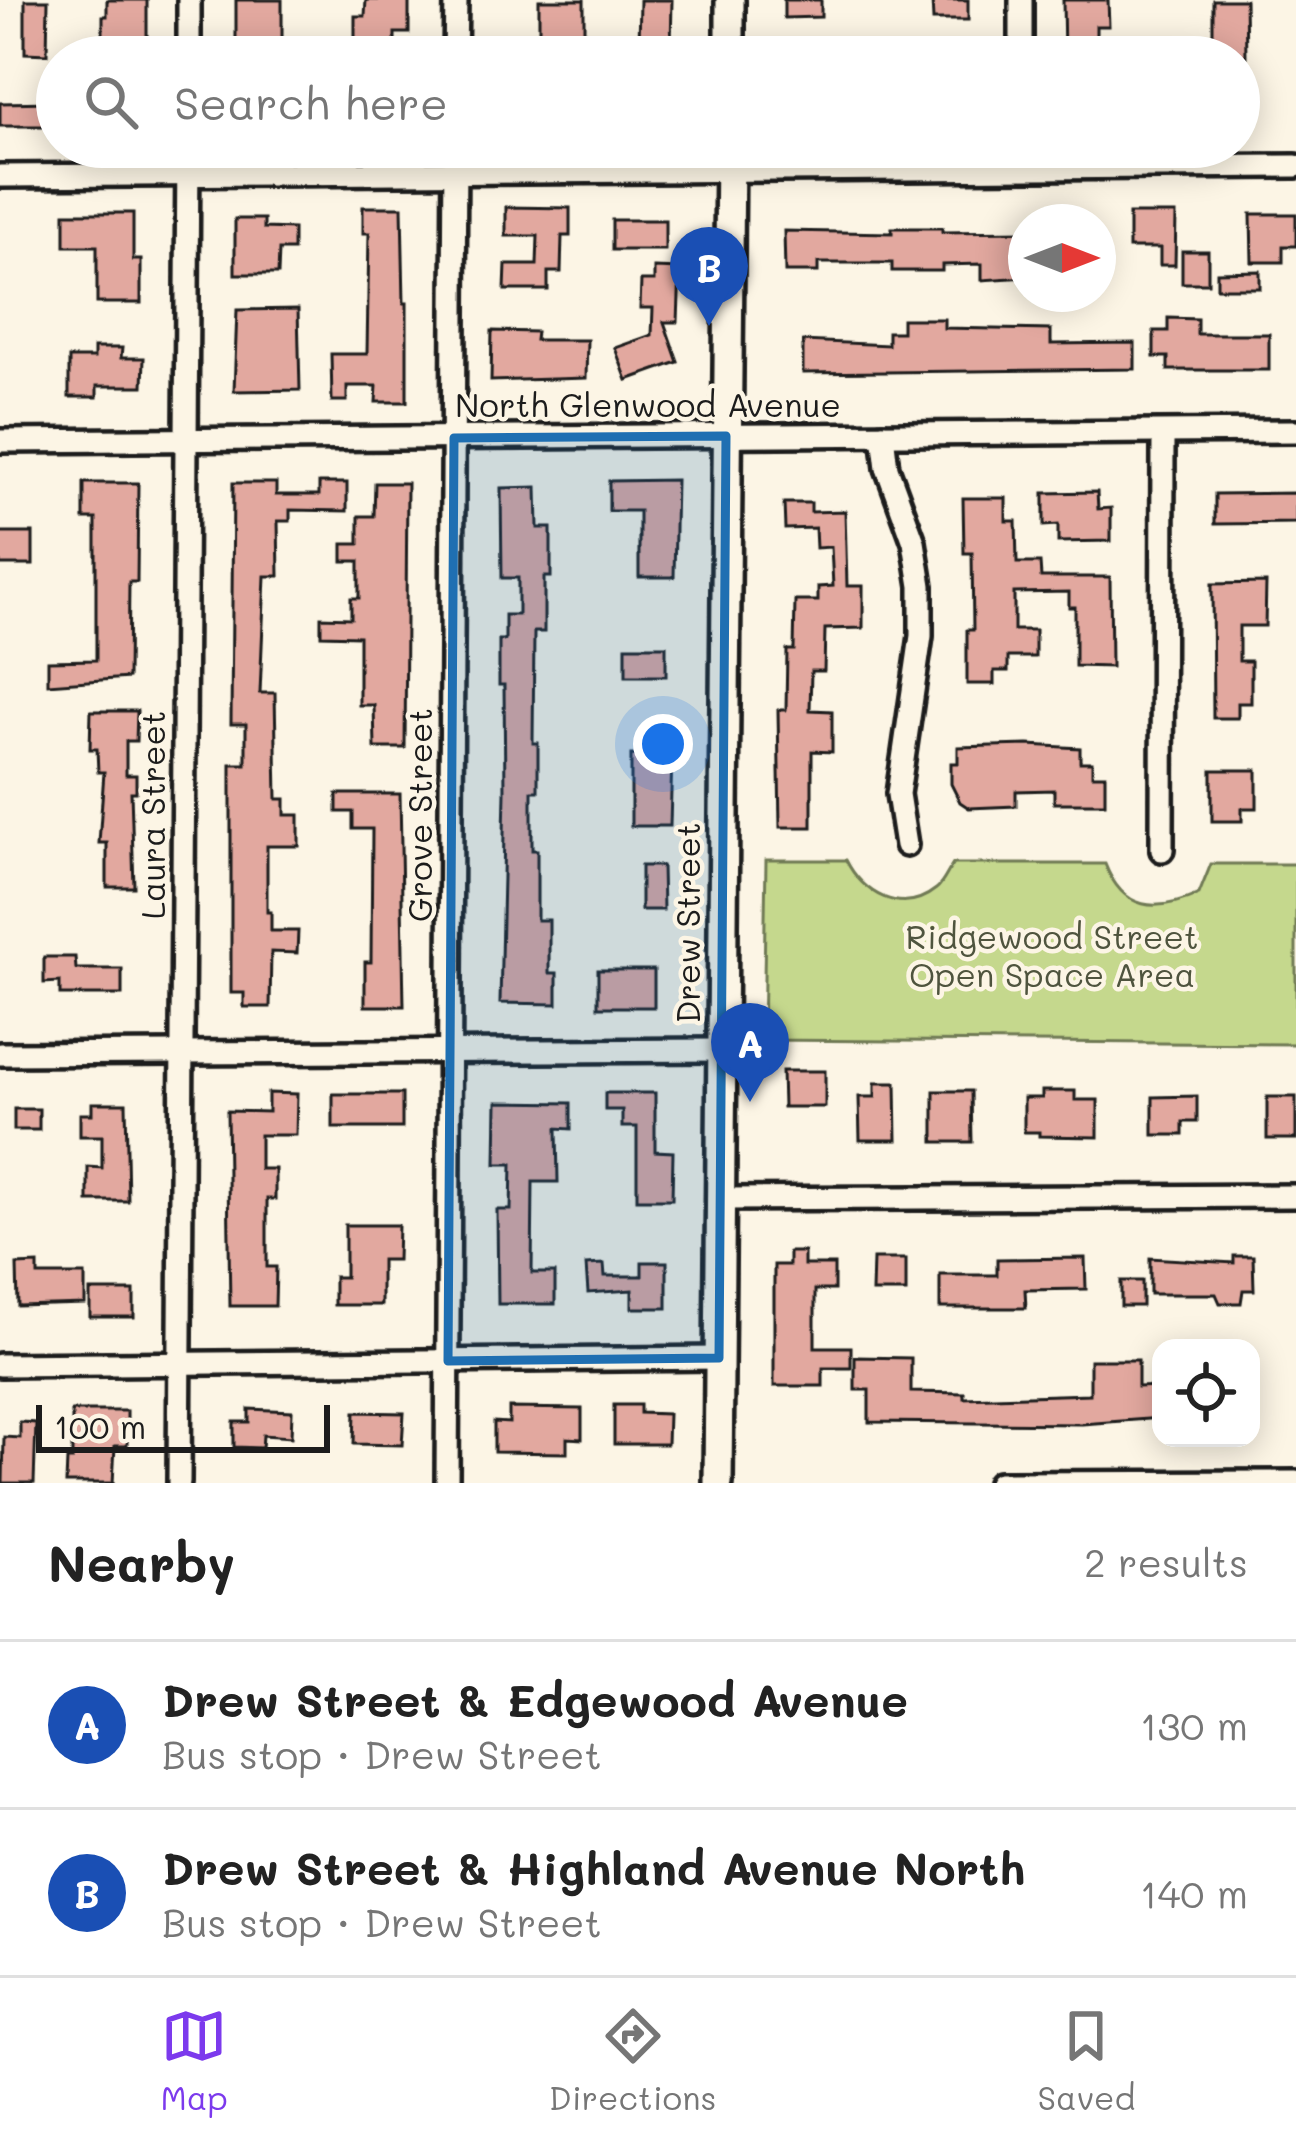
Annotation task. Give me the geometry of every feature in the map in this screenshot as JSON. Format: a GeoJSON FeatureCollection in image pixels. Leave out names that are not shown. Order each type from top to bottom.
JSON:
{"type":"FeatureCollection","features":[{"type":"Feature","properties":{"kind":"main road"},"geometry":{"type":"LineString","coordinates":[[730,0],[730,36]]}},
{"type":"Feature","properties":{"kind":"main road","name":"Drew Street"},"geometry":{"type":"LineString","coordinates":[[718,1483],[730,168]]}},
{"type":"Feature","properties":{"kind":"street"},"geometry":{"type":"LineString","coordinates":[[189,0],[189,36]]}},
{"type":"Feature","properties":{"kind":"street"},"geometry":{"type":"LineString","coordinates":[[455,36],[456,0]]}},
{"type":"Feature","properties":{"kind":"street"},"geometry":{"type":"LineString","coordinates":[[1021,0],[1021,36]]}},
{"type":"Feature","properties":{"kind":"street"},"geometry":{"type":"LineString","coordinates":[[1260,165],[1296,166]]}},
{"type":"Feature","properties":{"kind":"street","name":"Laura Street"},"geometry":{"type":"LineString","coordinates":[[179,1483],[188,168]]}},
{"type":"Feature","properties":{"kind":"street","name":"Grove Street"},"geometry":{"type":"LineString","coordinates":[[447,1483],[454,168]]}},
{"type":"Feature","properties":{"kind":"street"},"geometry":{"type":"LineString","coordinates":[[0,176],[539,168]]}},
{"type":"Feature","properties":{"kind":"street","name":"North Glenwood Avenue"},"geometry":{"type":"LineString","coordinates":[[0,441],[1296,431]]}},
{"type":"Feature","properties":{"kind":"street"},"geometry":{"type":"LineString","coordinates":[[1162,850],[1163,433]]}},
{"type":"Feature","properties":{"kind":"street"},"geometry":{"type":"LineString","coordinates":[[883,434],[887,468],[914,542],[921,586],[921,636],[898,794],[906,844]]}},
{"type":"Feature","properties":{"kind":"street"},"geometry":{"type":"LineString","coordinates":[[0,1054],[721,1050]]}},
{"type":"Feature","properties":{"kind":"street"},"geometry":{"type":"LineString","coordinates":[[720,1199],[1296,1196]]}},
{"type":"Feature","properties":{"kind":"street"},"geometry":{"type":"LineString","coordinates":[[0,1365],[719,1358]]}},
{"type":"Feature","properties":{"kind":"street"},"geometry":{"type":"LineString","coordinates":[[1000,1483],[1296,1482]]}},
{"type":"Feature","properties":{"kind":"highlighted area"},"geometry":{"type":"Polygon","coordinates":[[[726,436],[719,1358],[448,1361],[454,438],[726,436]]]}},
{"type":"Feature","properties":{"kind":"green space","name":"Ridgewood Street Open Space Area"},"geometry":{"type":"Polygon","coordinates":[[[766,860],[846,860],[872,891],[896,901],[923,897],[936,889],[953,864],[1105,864],[1121,891],[1143,904],[1155,905],[1199,894],[1211,864],[1296,864],[1296,1044],[763,1040],[766,860]]]}},
{"type":"Feature","properties":{"kind":"building"},"geometry":{"type":"Polygon","coordinates":[[[25,0],[48,0],[47,36],[36,36],[36,54],[25,53],[25,0]]]}},
{"type":"Feature","properties":{"kind":"building"},"geometry":{"type":"Polygon","coordinates":[[[107,0],[147,0],[147,36],[103,36],[103,16],[107,16],[107,0]]]}},
{"type":"Feature","properties":{"kind":"building"},"geometry":{"type":"Polygon","coordinates":[[[236,0],[282,0],[282,36],[236,36],[236,0]]]}},
{"type":"Feature","properties":{"kind":"building"},"geometry":{"type":"Polygon","coordinates":[[[366,0],[409,0],[409,33],[355,36],[355,16],[365,16],[366,0]]]}},
{"type":"Feature","properties":{"kind":"building"},"geometry":{"type":"Polygon","coordinates":[[[539,0],[584,0],[584,36],[539,36],[539,0]]]}},
{"type":"Feature","properties":{"kind":"building"},"geometry":{"type":"Polygon","coordinates":[[[640,0],[672,0],[671,36],[639,36],[640,0]]]}},
{"type":"Feature","properties":{"kind":"building"},"geometry":{"type":"Polygon","coordinates":[[[784,0],[821,0],[821,17],[784,18],[784,0]]]}},
{"type":"Feature","properties":{"kind":"building"},"geometry":{"type":"Polygon","coordinates":[[[932,0],[968,0],[968,20],[933,20],[932,0]]]}},
{"type":"Feature","properties":{"kind":"building"},"geometry":{"type":"Polygon","coordinates":[[[1063,0],[1108,0],[1109,26],[1096,26],[1096,36],[1064,36],[1063,0]]]}},
{"type":"Feature","properties":{"kind":"building"},"geometry":{"type":"Polygon","coordinates":[[[1213,0],[1245,0],[1246,36],[1213,36],[1213,0]]]}},
{"type":"Feature","properties":{"kind":"building"},"geometry":{"type":"Polygon","coordinates":[[[36,102],[36,126],[0,126],[0,103],[36,102]]]}},
{"type":"Feature","properties":{"kind":"building"},"geometry":{"type":"Polygon","coordinates":[[[363,207],[402,207],[407,402],[376,402],[377,386],[347,386],[347,401],[332,401],[331,354],[367,354],[369,233],[363,233],[363,207]]]}},
{"type":"Feature","properties":{"kind":"building"},"geometry":{"type":"Polygon","coordinates":[[[506,207],[570,208],[570,236],[562,236],[561,272],[548,272],[548,290],[505,290],[506,265],[537,265],[538,236],[506,236],[506,207]]]}},
{"type":"Feature","properties":{"kind":"building"},"geometry":{"type":"Polygon","coordinates":[[[65,213],[133,213],[133,260],[141,260],[141,303],[97,303],[97,246],[65,246],[65,213]]]}},
{"type":"Feature","properties":{"kind":"building"},"geometry":{"type":"Polygon","coordinates":[[[1129,214],[1176,214],[1175,265],[1160,265],[1160,248],[1129,248],[1129,214]]]}},
{"type":"Feature","properties":{"kind":"building"},"geometry":{"type":"Polygon","coordinates":[[[1251,214],[1296,214],[1296,246],[1283,246],[1283,262],[1252,262],[1251,214]]]}},
{"type":"Feature","properties":{"kind":"building"},"geometry":{"type":"Polygon","coordinates":[[[235,219],[264,219],[264,228],[293,229],[293,250],[279,250],[278,274],[235,274],[235,219]]]}},
{"type":"Feature","properties":{"kind":"building"},"geometry":{"type":"Polygon","coordinates":[[[612,220],[665,220],[665,250],[612,250],[612,220]]]}},
{"type":"Feature","properties":{"kind":"building"},"geometry":{"type":"Polygon","coordinates":[[[892,228],[1008,231],[1008,278],[982,280],[982,264],[942,265],[942,271],[892,271],[892,263],[818,263],[818,272],[785,272],[784,231],[892,233],[892,228]]]}},
{"type":"Feature","properties":{"kind":"building"},"geometry":{"type":"Polygon","coordinates":[[[1182,251],[1208,251],[1208,283],[1182,283],[1182,251]]]}},
{"type":"Feature","properties":{"kind":"building"},"geometry":{"type":"Polygon","coordinates":[[[654,268],[680,269],[678,322],[664,322],[678,362],[627,380],[615,348],[652,335],[653,308],[640,308],[641,281],[654,281],[654,268]]]}},
{"type":"Feature","properties":{"kind":"building"},"geometry":{"type":"Polygon","coordinates":[[[1260,271],[1260,288],[1217,288],[1217,272],[1260,271]]]}},
{"type":"Feature","properties":{"kind":"building"},"geometry":{"type":"Polygon","coordinates":[[[298,309],[300,390],[234,391],[237,310],[298,309]]]}},
{"type":"Feature","properties":{"kind":"building"},"geometry":{"type":"Polygon","coordinates":[[[1168,318],[1197,319],[1197,334],[1269,334],[1269,370],[1168,370],[1168,357],[1154,357],[1154,331],[1168,331],[1168,318]]]}},
{"type":"Feature","properties":{"kind":"building"},"geometry":{"type":"Polygon","coordinates":[[[902,319],[944,319],[944,328],[1051,330],[1051,344],[1135,343],[1135,369],[803,373],[803,341],[888,345],[888,332],[902,332],[902,319]]]}},
{"type":"Feature","properties":{"kind":"building"},"geometry":{"type":"Polygon","coordinates":[[[492,331],[536,332],[535,340],[587,340],[586,378],[491,381],[492,331]]]}},
{"type":"Feature","properties":{"kind":"building"},"geometry":{"type":"Polygon","coordinates":[[[94,348],[122,348],[121,358],[144,358],[143,386],[97,386],[97,397],[69,397],[69,358],[94,358],[94,348]]]}},
{"type":"Feature","properties":{"kind":"building"},"geometry":{"type":"Polygon","coordinates":[[[676,480],[674,577],[639,577],[639,511],[609,511],[609,481],[676,480]]]}},
{"type":"Feature","properties":{"kind":"building"},"geometry":{"type":"Polygon","coordinates":[[[84,483],[138,483],[137,582],[129,582],[128,678],[48,684],[48,661],[96,660],[96,519],[84,519],[84,483]]]}},
{"type":"Feature","properties":{"kind":"building"},"geometry":{"type":"Polygon","coordinates":[[[233,483],[276,483],[276,495],[319,495],[319,483],[347,483],[347,511],[290,510],[290,521],[278,521],[279,576],[265,576],[260,693],[275,693],[277,799],[285,799],[285,815],[299,815],[299,846],[267,846],[271,931],[298,931],[297,953],[271,952],[270,1007],[244,1007],[244,993],[231,993],[231,764],[246,764],[246,724],[231,724],[233,483]]]}},
{"type":"Feature","properties":{"kind":"building"},"geometry":{"type":"Polygon","coordinates":[[[375,483],[407,483],[405,748],[375,748],[374,705],[359,705],[359,636],[321,635],[321,617],[351,618],[351,598],[359,598],[359,561],[343,561],[343,544],[359,544],[359,516],[374,516],[375,483]]]}},
{"type":"Feature","properties":{"kind":"building"},"geometry":{"type":"Polygon","coordinates":[[[537,487],[538,528],[551,528],[551,577],[544,577],[544,632],[534,632],[533,743],[538,743],[538,791],[532,791],[532,850],[537,850],[537,920],[549,920],[549,973],[557,973],[557,1004],[500,1003],[505,792],[499,640],[505,640],[505,615],[518,615],[518,578],[502,578],[501,488],[537,487]]]}},
{"type":"Feature","properties":{"kind":"building"},"geometry":{"type":"Polygon","coordinates":[[[1097,492],[1098,509],[1111,508],[1111,541],[1058,542],[1058,525],[1044,526],[1044,493],[1097,492]]]}},
{"type":"Feature","properties":{"kind":"building"},"geometry":{"type":"Polygon","coordinates":[[[1296,493],[1296,523],[1215,524],[1215,494],[1296,493]]]}},
{"type":"Feature","properties":{"kind":"building"},"geometry":{"type":"Polygon","coordinates":[[[963,498],[1006,498],[1006,521],[1016,521],[1017,563],[1040,563],[1041,577],[1110,577],[1111,667],[1075,666],[1075,607],[1069,607],[1069,592],[1014,593],[1014,630],[1035,630],[1035,657],[1008,657],[1008,671],[994,671],[994,684],[967,684],[967,630],[973,630],[972,553],[964,553],[963,498]]]}},
{"type":"Feature","properties":{"kind":"building"},"geometry":{"type":"Polygon","coordinates":[[[784,503],[811,503],[811,512],[845,511],[847,586],[863,586],[863,628],[825,629],[824,671],[811,671],[810,710],[832,711],[832,752],[812,751],[812,827],[780,827],[778,710],[786,710],[787,650],[794,650],[795,601],[818,601],[818,587],[833,586],[831,547],[816,548],[815,528],[785,529],[784,503]]]}},
{"type":"Feature","properties":{"kind":"building"},"geometry":{"type":"Polygon","coordinates":[[[0,533],[33,533],[33,565],[0,565],[0,533]]]}},
{"type":"Feature","properties":{"kind":"building"},"geometry":{"type":"Polygon","coordinates":[[[1266,583],[1265,626],[1239,626],[1239,661],[1251,661],[1251,703],[1238,703],[1238,718],[1213,718],[1212,584],[1266,583]]]}},
{"type":"Feature","properties":{"kind":"building"},"geometry":{"type":"Polygon","coordinates":[[[626,646],[666,646],[666,676],[626,676],[626,646]]]}},
{"type":"Feature","properties":{"kind":"building"},"geometry":{"type":"Polygon","coordinates":[[[91,711],[137,711],[136,741],[126,741],[126,775],[136,775],[136,792],[131,792],[134,887],[107,887],[107,843],[99,843],[104,772],[98,772],[97,749],[90,749],[91,711]]]}},
{"type":"Feature","properties":{"kind":"building"},"geometry":{"type":"Polygon","coordinates":[[[958,747],[1080,748],[1080,762],[1092,762],[1092,775],[1105,775],[1105,803],[1054,803],[1054,790],[1016,791],[1016,806],[969,808],[960,802],[951,784],[951,763],[958,763],[958,747]]]}},
{"type":"Feature","properties":{"kind":"building"},"geometry":{"type":"Polygon","coordinates":[[[631,755],[672,756],[670,826],[631,826],[631,755]]]}},
{"type":"Feature","properties":{"kind":"building"},"geometry":{"type":"Polygon","coordinates":[[[1212,770],[1257,770],[1257,808],[1242,808],[1242,821],[1212,821],[1212,770]]]}},
{"type":"Feature","properties":{"kind":"building"},"geometry":{"type":"Polygon","coordinates":[[[337,794],[400,794],[404,1006],[365,1006],[365,962],[371,962],[372,829],[353,829],[353,812],[337,812],[337,794]]]}},
{"type":"Feature","properties":{"kind":"building"},"geometry":{"type":"Polygon","coordinates":[[[641,866],[662,866],[663,910],[641,910],[641,866]]]}},
{"type":"Feature","properties":{"kind":"building"},"geometry":{"type":"Polygon","coordinates":[[[44,957],[75,957],[76,969],[122,969],[122,995],[60,995],[60,982],[44,983],[44,957]]]}},
{"type":"Feature","properties":{"kind":"building"},"geometry":{"type":"Polygon","coordinates":[[[598,970],[654,970],[654,1007],[598,1007],[598,970]]]}},
{"type":"Feature","properties":{"kind":"building"},"geometry":{"type":"Polygon","coordinates":[[[782,1071],[825,1071],[825,1107],[783,1107],[782,1071]]]}},
{"type":"Feature","properties":{"kind":"building"},"geometry":{"type":"Polygon","coordinates":[[[875,1083],[896,1083],[897,1140],[860,1140],[859,1097],[875,1097],[875,1083]]]}},
{"type":"Feature","properties":{"kind":"building"},"geometry":{"type":"Polygon","coordinates":[[[934,1091],[971,1091],[972,1142],[934,1142],[934,1091]]]}},
{"type":"Feature","properties":{"kind":"building"},"geometry":{"type":"Polygon","coordinates":[[[1042,1091],[1075,1091],[1075,1100],[1098,1100],[1098,1137],[1024,1132],[1024,1098],[1042,1098],[1042,1091]]]}},
{"type":"Feature","properties":{"kind":"building"},"geometry":{"type":"Polygon","coordinates":[[[268,1093],[297,1094],[296,1135],[260,1135],[260,1169],[275,1169],[275,1199],[267,1199],[267,1267],[276,1267],[275,1306],[230,1306],[227,1111],[268,1112],[268,1093]]]}},
{"type":"Feature","properties":{"kind":"building"},"geometry":{"type":"Polygon","coordinates":[[[605,1093],[655,1093],[655,1151],[673,1152],[672,1199],[637,1199],[637,1127],[622,1127],[622,1110],[605,1110],[605,1093]]]}},
{"type":"Feature","properties":{"kind":"building"},"geometry":{"type":"Polygon","coordinates":[[[333,1094],[402,1094],[402,1128],[333,1128],[333,1094]]]}},
{"type":"Feature","properties":{"kind":"building"},"geometry":{"type":"Polygon","coordinates":[[[1197,1096],[1197,1122],[1183,1122],[1183,1135],[1153,1135],[1153,1097],[1197,1096]]]}},
{"type":"Feature","properties":{"kind":"building"},"geometry":{"type":"Polygon","coordinates":[[[1267,1097],[1296,1097],[1296,1139],[1267,1139],[1267,1097]]]}},
{"type":"Feature","properties":{"kind":"building"},"geometry":{"type":"Polygon","coordinates":[[[497,1102],[571,1103],[571,1129],[557,1128],[558,1182],[533,1182],[532,1273],[555,1273],[555,1304],[498,1304],[497,1210],[511,1210],[512,1164],[496,1164],[497,1102]]]}},
{"type":"Feature","properties":{"kind":"building"},"geometry":{"type":"Polygon","coordinates":[[[92,1103],[126,1103],[128,1201],[88,1201],[88,1167],[102,1168],[102,1136],[80,1136],[80,1114],[92,1114],[92,1103]]]}},
{"type":"Feature","properties":{"kind":"building"},"geometry":{"type":"Polygon","coordinates":[[[14,1109],[39,1109],[39,1130],[14,1130],[14,1109]]]}},
{"type":"Feature","properties":{"kind":"building"},"geometry":{"type":"Polygon","coordinates":[[[345,1225],[398,1225],[397,1260],[381,1260],[381,1305],[334,1305],[334,1277],[345,1277],[345,1225]]]}},
{"type":"Feature","properties":{"kind":"building"},"geometry":{"type":"Polygon","coordinates":[[[789,1252],[804,1252],[804,1265],[834,1265],[834,1290],[815,1290],[815,1347],[851,1347],[851,1368],[823,1368],[823,1386],[774,1386],[774,1265],[789,1265],[789,1252]]]}},
{"type":"Feature","properties":{"kind":"building"},"geometry":{"type":"Polygon","coordinates":[[[1234,1256],[1253,1256],[1254,1290],[1243,1290],[1241,1303],[1220,1303],[1216,1294],[1150,1294],[1150,1258],[1234,1263],[1234,1256]]]}},
{"type":"Feature","properties":{"kind":"building"},"geometry":{"type":"Polygon","coordinates":[[[1085,1258],[1086,1289],[1025,1290],[1026,1308],[940,1308],[940,1275],[997,1275],[997,1259],[1085,1258]]]}},
{"type":"Feature","properties":{"kind":"building"},"geometry":{"type":"Polygon","coordinates":[[[873,1259],[906,1259],[906,1292],[872,1292],[873,1259]]]}},
{"type":"Feature","properties":{"kind":"building"},"geometry":{"type":"Polygon","coordinates":[[[642,1262],[667,1262],[667,1308],[632,1308],[632,1290],[588,1293],[586,1265],[604,1264],[605,1276],[642,1276],[642,1262]]]}},
{"type":"Feature","properties":{"kind":"building"},"geometry":{"type":"Polygon","coordinates":[[[38,1264],[38,1275],[85,1275],[85,1304],[18,1306],[17,1265],[38,1264]]]}},
{"type":"Feature","properties":{"kind":"building"},"geometry":{"type":"Polygon","coordinates":[[[1121,1281],[1142,1281],[1142,1306],[1121,1306],[1121,1281]]]}},
{"type":"Feature","properties":{"kind":"building"},"geometry":{"type":"Polygon","coordinates":[[[90,1291],[134,1291],[134,1317],[90,1317],[90,1291]]]}},
{"type":"Feature","properties":{"kind":"building"},"geometry":{"type":"Polygon","coordinates":[[[855,1357],[911,1358],[911,1392],[964,1393],[964,1398],[1090,1394],[1090,1360],[1138,1360],[1138,1387],[1152,1386],[1152,1419],[1082,1424],[869,1422],[869,1390],[855,1390],[855,1357]]]}},
{"type":"Feature","properties":{"kind":"building"},"geometry":{"type":"Polygon","coordinates":[[[614,1405],[640,1405],[640,1413],[668,1414],[667,1444],[614,1444],[614,1405]]]}},
{"type":"Feature","properties":{"kind":"building"},"geometry":{"type":"Polygon","coordinates":[[[509,1408],[582,1409],[582,1439],[567,1438],[567,1453],[494,1452],[494,1422],[509,1423],[509,1408]]]}},
{"type":"Feature","properties":{"kind":"building"},"geometry":{"type":"Polygon","coordinates":[[[249,1409],[292,1411],[291,1437],[263,1435],[262,1448],[234,1447],[234,1422],[249,1422],[249,1409]]]}},
{"type":"Feature","properties":{"kind":"building"},"geometry":{"type":"Polygon","coordinates":[[[72,1411],[127,1411],[127,1446],[115,1446],[113,1483],[66,1483],[67,1460],[72,1460],[72,1411]]]}},
{"type":"Feature","properties":{"kind":"building"},"geometry":{"type":"Polygon","coordinates":[[[355,1412],[404,1413],[402,1445],[354,1444],[355,1412]]]}},
{"type":"Feature","properties":{"kind":"building"},"geometry":{"type":"Polygon","coordinates":[[[20,1422],[36,1423],[34,1483],[3,1483],[4,1437],[20,1438],[20,1422]]]}},
{"type":"Feature","properties":{"kind":"place","name":"Drew Street & Highland Avenue North"},"geometry":{"type":"Point","coordinates":[709,326]}},
{"type":"Feature","properties":{"kind":"place","name":"Drew Street & Edgewood Avenue"},"geometry":{"type":"Point","coordinates":[750,1102]}}]}
